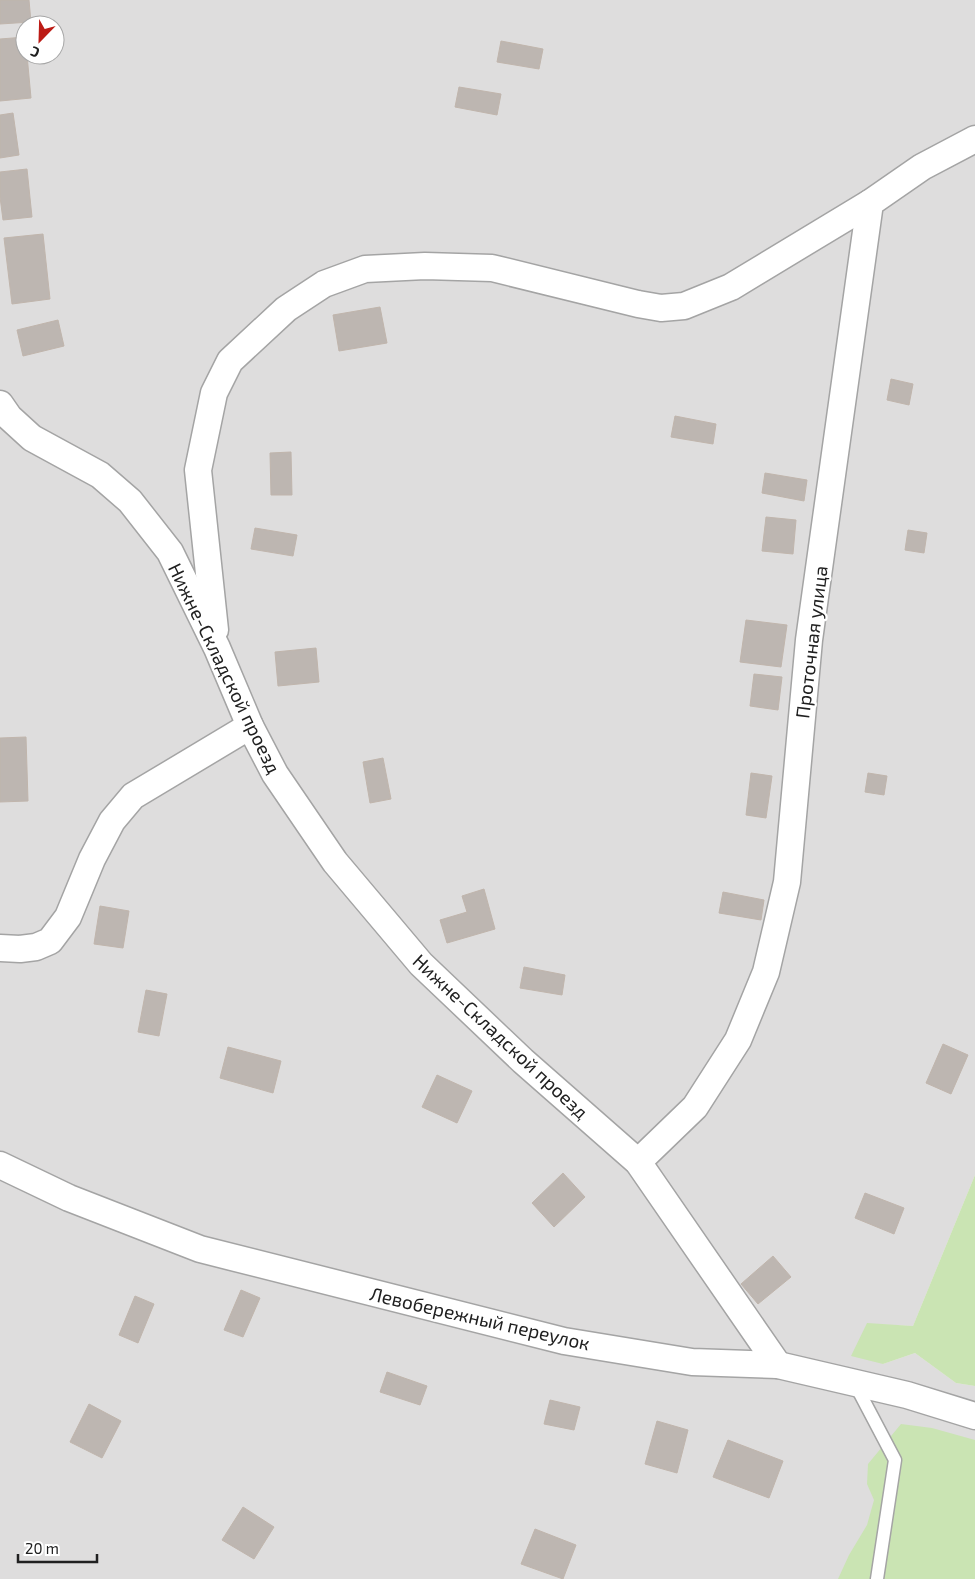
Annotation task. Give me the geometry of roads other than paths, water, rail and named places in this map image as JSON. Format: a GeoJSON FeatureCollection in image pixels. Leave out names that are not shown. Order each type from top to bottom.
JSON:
{"type":"FeatureCollection","features":[{"type":"Feature","properties":{"kind":"street"},"geometry":{"type":"LineString","coordinates":[[217,648],[198,470],[214,393],[230,360],[286,309],[324,284],[366,269],[425,266],[492,268],[638,304],[661,308],[684,306],[731,287],[870,203],[922,167],[975,139]]}},
{"type":"Feature","properties":{"kind":"street","name":"Проточная улица"},"geometry":{"type":"LineString","coordinates":[[638,1162],[695,1107],[738,1040],[766,972],[787,882],[809,640],[870,203]]}},
{"type":"Feature","properties":{"kind":"street","name":"Нижне-Складской проезд"},"geometry":{"type":"LineString","coordinates":[[0,404],[9,417],[32,438],[100,476],[130,502],[170,552],[217,648],[250,726],[275,774],[335,862],[421,964],[516,1054],[638,1162],[778,1365]]}},
{"type":"Feature","properties":{"kind":"street"},"geometry":{"type":"LineString","coordinates":[[0,948],[20,949],[36,947],[50,941],[68,918],[92,859],[112,821],[133,796],[250,726]]}},
{"type":"Feature","properties":{"kind":"street","name":"Левобережный переулок"},"geometry":{"type":"LineString","coordinates":[[0,1165],[69,1198],[200,1249],[564,1340],[692,1362],[778,1365],[907,1395],[975,1416]]}},
{"type":"Feature","properties":{"kind":"lane"},"geometry":{"type":"LineString","coordinates":[[854,1382],[896,1460],[877,1579]]}}]}
